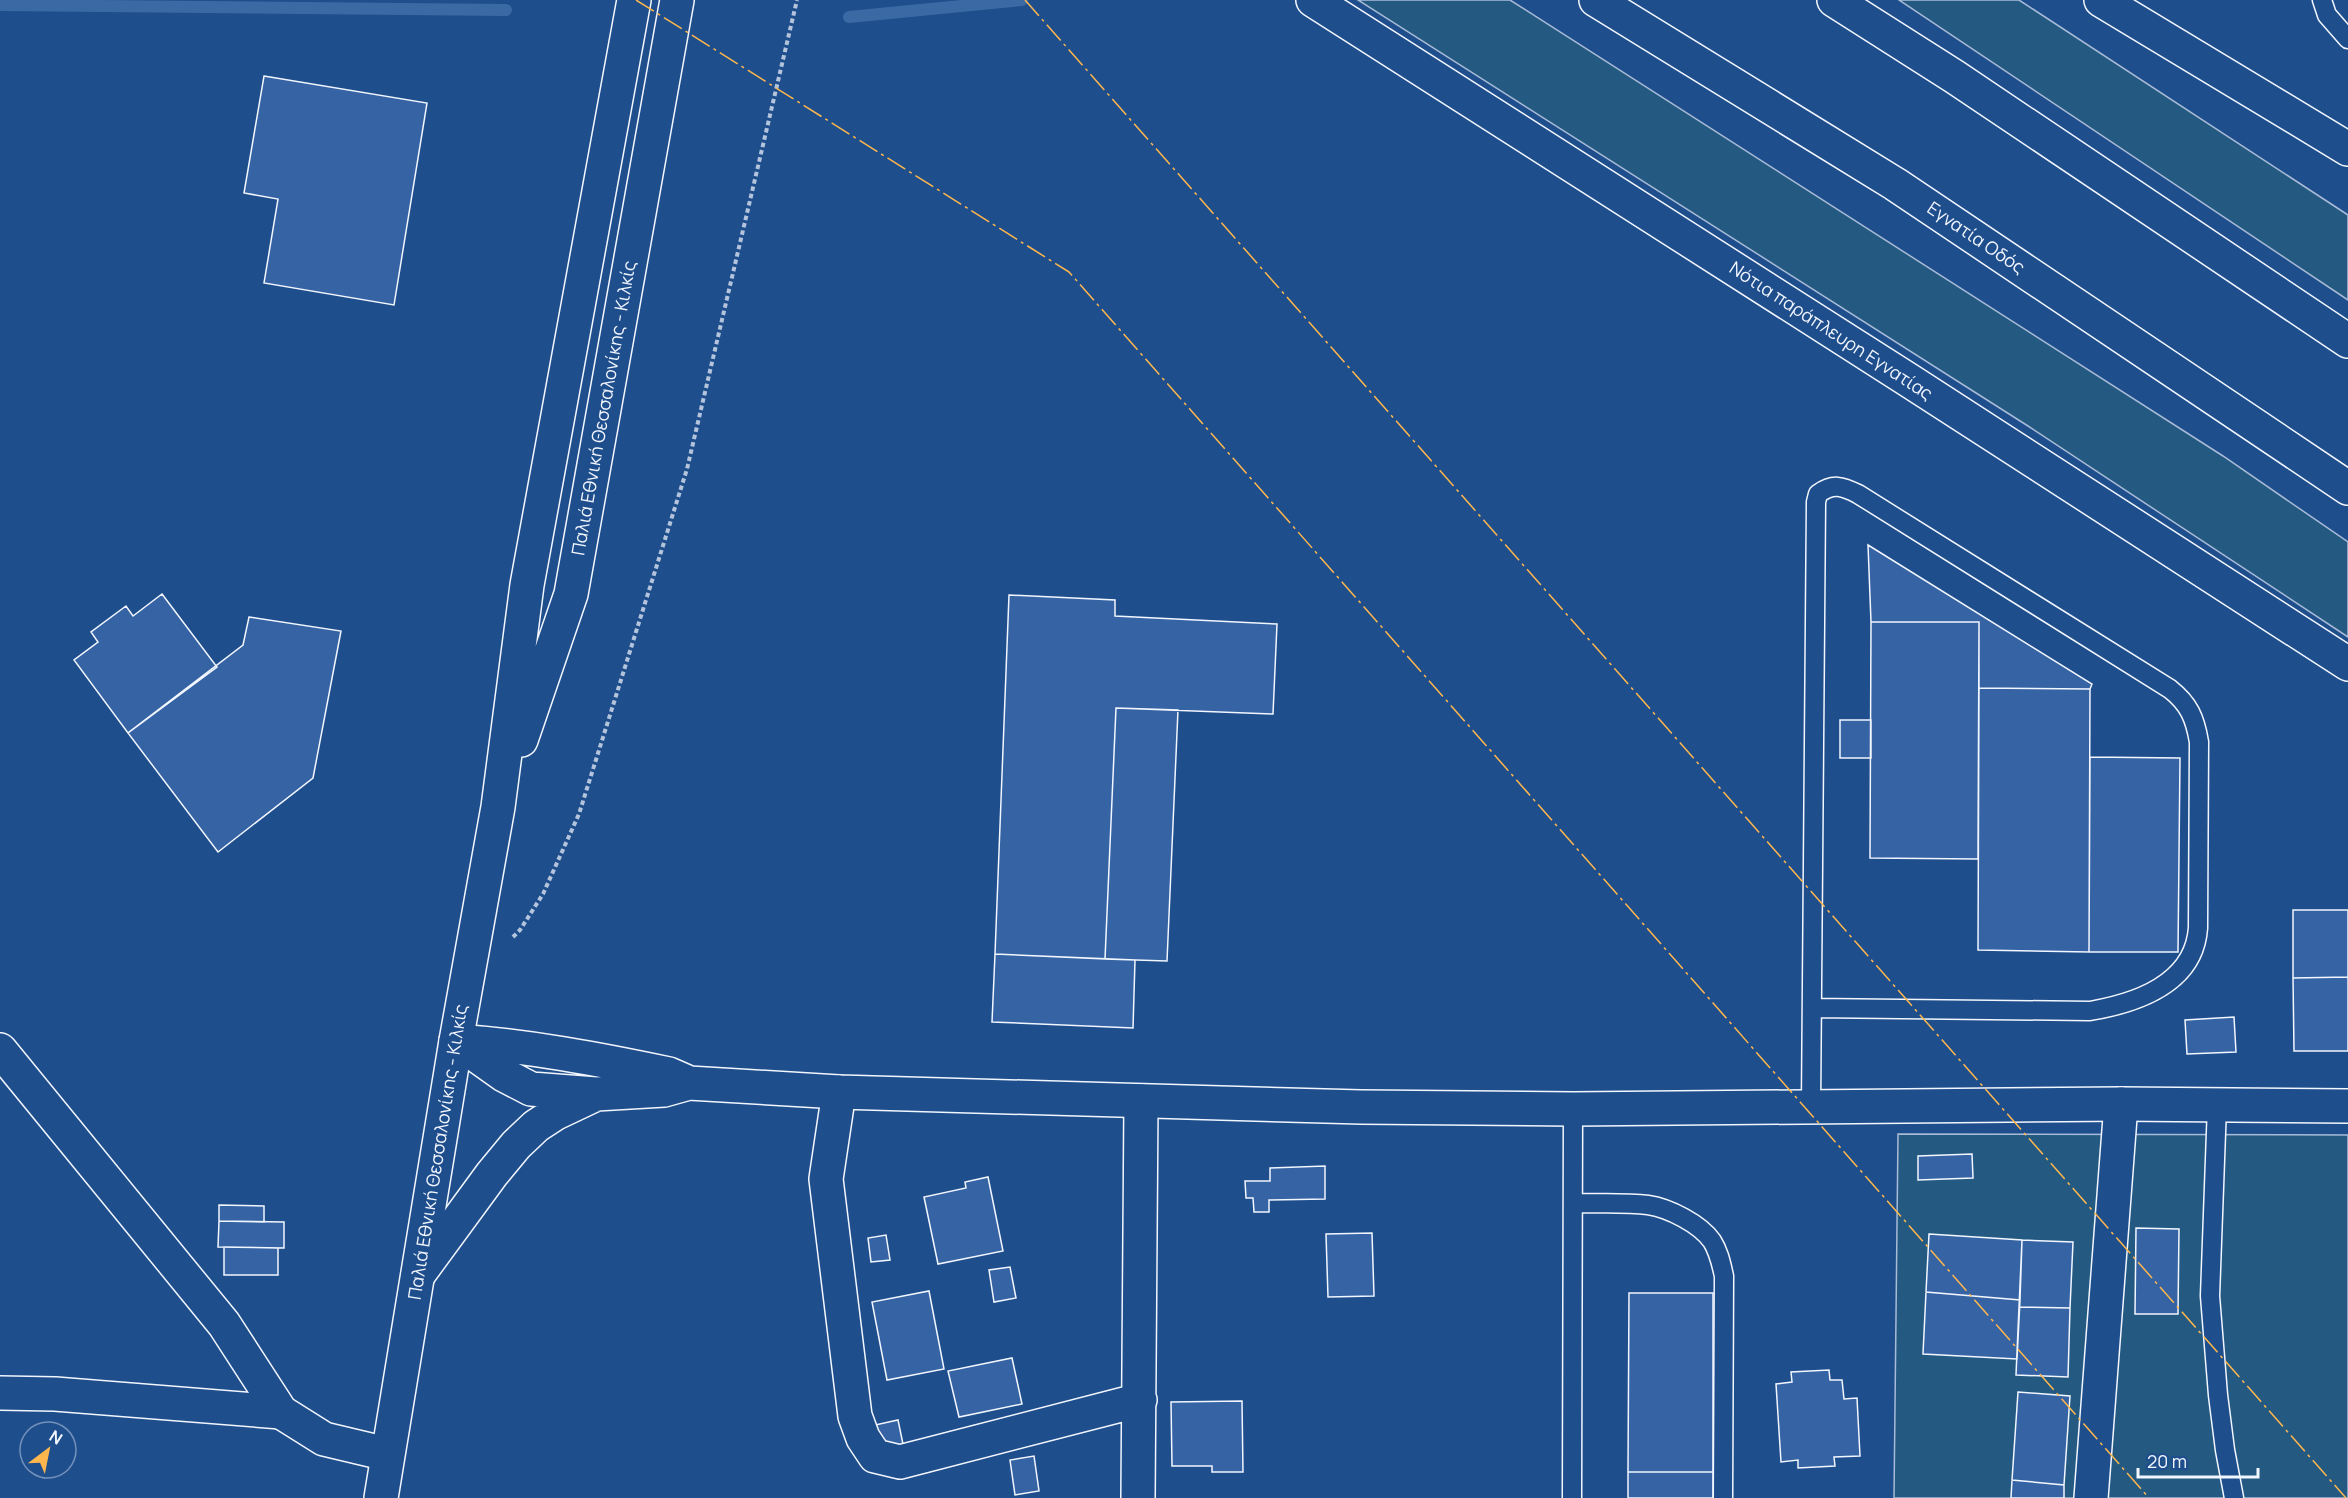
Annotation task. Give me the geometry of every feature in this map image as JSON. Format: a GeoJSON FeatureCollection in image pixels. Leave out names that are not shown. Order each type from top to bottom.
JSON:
{"type":"FeatureCollection","features":[{"type":"Feature","properties":{"kind":"main road","name":"Παλιά Εθνική Θεσσαλονίκης - Κιλκίς"},"geometry":{"type":"LineString","coordinates":[[381,1498],[456,1041],[498,807],[527,585],[634,0]]}},
{"type":"Feature","properties":{"kind":"main road","name":"Παλιά Εθνική Θεσσαλονίκης - Κιλκίς"},"geometry":{"type":"LineString","coordinates":[[498,807],[571,594],[677,0]]}},
{"type":"Feature","properties":{"kind":"main road","name":"Νότια παράπλευρη Εγνατίας"},"geometry":{"type":"LineString","coordinates":[[1313,0],[2348,664]]}},
{"type":"Feature","properties":{"kind":"main road","name":"Εγνατία Οδός"},"geometry":{"type":"LineString","coordinates":[[1596,0],[1895,184],[2348,488]]}},
{"type":"Feature","properties":{"kind":"main road"},"geometry":{"type":"LineString","coordinates":[[1834,0],[1955,77],[2348,341]]}},
{"type":"Feature","properties":{"kind":"main road"},"geometry":{"type":"LineString","coordinates":[[2101,0],[2348,148]]}},
{"type":"Feature","properties":{"kind":"main road"},"geometry":{"type":"LineString","coordinates":[[456,1041],[501,1044],[555,1052],[669,1074],[689,1083]]}},
{"type":"Feature","properties":{"kind":"main road"},"geometry":{"type":"LineString","coordinates":[[456,1041],[484,1063],[531,1089],[596,1094],[664,1090],[689,1083],[838,1092],[1361,1107],[1573,1109],[2121,1104],[2348,1106]]}},
{"type":"Feature","properties":{"kind":"main road"},"geometry":{"type":"LineString","coordinates":[[0,1050],[224,1324],[281,1412],[324,1439],[387,1454]]}},
{"type":"Feature","properties":{"kind":"main road"},"geometry":{"type":"LineString","coordinates":[[838,1092],[826,1179],[855,1416],[863,1438],[875,1456],[900,1462],[1140,1400]]}},
{"type":"Feature","properties":{"kind":"main road"},"geometry":{"type":"LineString","coordinates":[[418,1275],[484,1184],[516,1145],[536,1126],[556,1113],[596,1094]]}},
{"type":"Feature","properties":{"kind":"main road"},"geometry":{"type":"LineString","coordinates":[[1138,1498],[1141,1101]]}},
{"type":"Feature","properties":{"kind":"main road"},"geometry":{"type":"LineString","coordinates":[[2091,1498],[2121,1104]]}},
{"type":"Feature","properties":{"kind":"main road"},"geometry":{"type":"LineString","coordinates":[[0,1393],[55,1394],[281,1412]]}},
{"type":"Feature","properties":{"kind":"lane"},"geometry":{"type":"LineString","coordinates":[[2322,0],[2327,15],[2348,39]]}},
{"type":"Feature","properties":{"kind":"lane"},"geometry":{"type":"LineString","coordinates":[[1811,1106],[1816,502],[1818,494],[1827,487],[1836,487],[1858,494],[2170,689],[2190,710],[2196,722],[2199,742],[2198,928],[2197,942],[2192,957],[2180,971],[2145,997],[2118,1006],[2090,1011],[1813,1008]]}},
{"type":"Feature","properties":{"kind":"lane"},"geometry":{"type":"LineString","coordinates":[[2217,1105],[2210,1296],[2218,1395],[2234,1498]]}},
{"type":"Feature","properties":{"kind":"lane"},"geometry":{"type":"LineString","coordinates":[[1572,1498],[1573,1109]]}},
{"type":"Feature","properties":{"kind":"lane"},"geometry":{"type":"LineString","coordinates":[[1574,1203],[1648,1205],[1667,1210],[1711,1239],[1720,1256],[1724,1276],[1723,1498]]}},
{"type":"Feature","properties":{"kind":"path"},"geometry":{"type":"LineString","coordinates":[[470,961],[502,947],[520,930],[543,894],[579,814],[687,469],[797,0]]}},
{"type":"Feature","properties":{"kind":"shaded area"},"geometry":{"type":"Polygon","coordinates":[[[1358,0],[1510,0],[2223,456],[2348,542],[2348,637],[2028,426],[1358,0]]]}},
{"type":"Feature","properties":{"kind":"shaded area"},"geometry":{"type":"Polygon","coordinates":[[[1899,0],[2019,0],[2348,215],[2348,300],[1899,0]]]}},
{"type":"Feature","properties":{"kind":"shaded area"},"geometry":{"type":"Polygon","coordinates":[[[1898,1134],[2348,1135],[2348,1498],[1894,1498],[1898,1134]]]}},
{"type":"Feature","properties":{"kind":"building"},"geometry":{"type":"Polygon","coordinates":[[[264,76],[427,103],[394,305],[264,283],[278,199],[244,193],[264,76]]]}},
{"type":"Feature","properties":{"kind":"building"},"geometry":{"type":"Polygon","coordinates":[[[1868,545],[2092,684],[2090,689],[1979,688],[1979,622],[1871,622],[1868,545]]]}},
{"type":"Feature","properties":{"kind":"building"},"geometry":{"type":"Polygon","coordinates":[[[162,594],[217,667],[128,733],[74,660],[98,642],[91,632],[126,606],[133,616],[162,594]]]}},
{"type":"Feature","properties":{"kind":"building"},"geometry":{"type":"Polygon","coordinates":[[[1009,595],[1115,600],[1115,616],[1277,624],[1273,714],[1116,708],[1105,959],[995,954],[1009,595]]]}},
{"type":"Feature","properties":{"kind":"building"},"geometry":{"type":"Polygon","coordinates":[[[249,617],[341,631],[313,778],[218,852],[128,733],[243,645],[249,617]]]}},
{"type":"Feature","properties":{"kind":"building"},"geometry":{"type":"Polygon","coordinates":[[[1871,622],[1979,622],[1978,859],[1870,858],[1871,622]]]}},
{"type":"Feature","properties":{"kind":"building"},"geometry":{"type":"Polygon","coordinates":[[[1979,688],[2090,689],[2089,952],[1978,950],[1979,688]]]}},
{"type":"Feature","properties":{"kind":"building"},"geometry":{"type":"Polygon","coordinates":[[[1116,708],[1178,710],[1167,961],[1105,959],[1116,708]]]}},
{"type":"Feature","properties":{"kind":"building"},"geometry":{"type":"Polygon","coordinates":[[[1840,720],[1871,720],[1871,758],[1840,758],[1840,720]]]}},
{"type":"Feature","properties":{"kind":"building"},"geometry":{"type":"Polygon","coordinates":[[[2090,757],[2180,758],[2178,952],[2089,952],[2090,757]]]}},
{"type":"Feature","properties":{"kind":"building"},"geometry":{"type":"Polygon","coordinates":[[[2293,910],[2348,910],[2348,977],[2293,978],[2293,910]]]}},
{"type":"Feature","properties":{"kind":"building"},"geometry":{"type":"Polygon","coordinates":[[[995,954],[1135,960],[1133,1028],[992,1022],[995,954]]]}},
{"type":"Feature","properties":{"kind":"building"},"geometry":{"type":"Polygon","coordinates":[[[2348,977],[2348,1051],[2294,1051],[2293,978],[2348,977]]]}},
{"type":"Feature","properties":{"kind":"building"},"geometry":{"type":"Polygon","coordinates":[[[2234,1017],[2236,1052],[2187,1054],[2185,1020],[2234,1017]]]}},
{"type":"Feature","properties":{"kind":"building"},"geometry":{"type":"Polygon","coordinates":[[[1972,1154],[1973,1178],[1918,1180],[1918,1156],[1972,1154]]]}},
{"type":"Feature","properties":{"kind":"building"},"geometry":{"type":"Polygon","coordinates":[[[1325,1166],[1325,1199],[1269,1200],[1269,1212],[1254,1212],[1253,1198],[1246,1198],[1245,1181],[1270,1181],[1270,1168],[1325,1166]]]}},
{"type":"Feature","properties":{"kind":"building"},"geometry":{"type":"Polygon","coordinates":[[[988,1177],[1003,1251],[938,1264],[924,1197],[966,1188],[965,1182],[988,1177]]]}},
{"type":"Feature","properties":{"kind":"building"},"geometry":{"type":"Polygon","coordinates":[[[219,1205],[264,1206],[264,1222],[219,1221],[219,1205]]]}},
{"type":"Feature","properties":{"kind":"building"},"geometry":{"type":"Polygon","coordinates":[[[219,1221],[284,1222],[284,1248],[218,1247],[219,1221]]]}},
{"type":"Feature","properties":{"kind":"building"},"geometry":{"type":"Polygon","coordinates":[[[2136,1228],[2179,1229],[2178,1314],[2135,1314],[2136,1228]]]}},
{"type":"Feature","properties":{"kind":"building"},"geometry":{"type":"Polygon","coordinates":[[[1372,1233],[1374,1296],[1328,1297],[1326,1234],[1372,1233]]]}},
{"type":"Feature","properties":{"kind":"building"},"geometry":{"type":"Polygon","coordinates":[[[1929,1234],[2022,1240],[2020,1300],[1926,1292],[1929,1234]]]}},
{"type":"Feature","properties":{"kind":"building"},"geometry":{"type":"Polygon","coordinates":[[[886,1235],[890,1260],[871,1262],[868,1238],[886,1235]]]}},
{"type":"Feature","properties":{"kind":"building"},"geometry":{"type":"Polygon","coordinates":[[[2022,1240],[2073,1242],[2070,1308],[2019,1307],[2022,1240]]]}},
{"type":"Feature","properties":{"kind":"building"},"geometry":{"type":"Polygon","coordinates":[[[224,1247],[278,1248],[278,1275],[224,1275],[224,1247]]]}},
{"type":"Feature","properties":{"kind":"building"},"geometry":{"type":"Polygon","coordinates":[[[1010,1267],[1016,1298],[994,1302],[989,1270],[1010,1267]]]}},
{"type":"Feature","properties":{"kind":"building"},"geometry":{"type":"Polygon","coordinates":[[[929,1291],[944,1369],[887,1380],[872,1302],[929,1291]]]}},
{"type":"Feature","properties":{"kind":"building"},"geometry":{"type":"Polygon","coordinates":[[[1926,1292],[2020,1300],[2017,1359],[1923,1354],[1926,1292]]]}},
{"type":"Feature","properties":{"kind":"building"},"geometry":{"type":"Polygon","coordinates":[[[1629,1293],[1713,1293],[1713,1472],[1628,1472],[1629,1293]]]}},
{"type":"Feature","properties":{"kind":"building"},"geometry":{"type":"Polygon","coordinates":[[[2019,1307],[2070,1308],[2068,1377],[2016,1375],[2019,1307]]]}},
{"type":"Feature","properties":{"kind":"building"},"geometry":{"type":"Polygon","coordinates":[[[1012,1358],[1022,1404],[959,1417],[948,1371],[1012,1358]]]}},
{"type":"Feature","properties":{"kind":"building"},"geometry":{"type":"Polygon","coordinates":[[[1829,1370],[1830,1380],[1842,1380],[1844,1399],[1857,1398],[1860,1456],[1834,1457],[1835,1466],[1798,1468],[1798,1460],[1781,1462],[1776,1384],[1792,1382],[1791,1372],[1829,1370]]]}},
{"type":"Feature","properties":{"kind":"building"},"geometry":{"type":"Polygon","coordinates":[[[2018,1392],[2070,1396],[2064,1485],[2012,1480],[2018,1392]]]}},
{"type":"Feature","properties":{"kind":"building"},"geometry":{"type":"Polygon","coordinates":[[[1242,1401],[1243,1472],[1212,1472],[1212,1466],[1172,1466],[1171,1402],[1242,1401]]]}},
{"type":"Feature","properties":{"kind":"building"},"geometry":{"type":"Polygon","coordinates":[[[898,1420],[904,1449],[881,1454],[875,1425],[898,1420]]]}},
{"type":"Feature","properties":{"kind":"building"},"geometry":{"type":"Polygon","coordinates":[[[1034,1456],[1039,1491],[1015,1495],[1010,1460],[1034,1456]]]}},
{"type":"Feature","properties":{"kind":"building"},"geometry":{"type":"Polygon","coordinates":[[[1628,1472],[1713,1472],[1713,1498],[1628,1498],[1628,1472]]]}},
{"type":"Feature","properties":{"kind":"building"},"geometry":{"type":"Polygon","coordinates":[[[2012,1480],[2064,1485],[2064,1498],[2011,1498],[2012,1480]]]}},
{"type":"Feature","properties":{"kind":"waterway"},"geometry":{"type":"LineString","coordinates":[[849,17],[1022,0]]}},
{"type":"Feature","properties":{"kind":"waterway"},"geometry":{"type":"LineString","coordinates":[[0,5],[506,10]]}},
{"type":"Feature","properties":{"kind":"power"},"geometry":{"type":"LineString","coordinates":[[636,0],[1069,272],[2149,1498]]}},
{"type":"Feature","properties":{"kind":"power"},"geometry":{"type":"LineString","coordinates":[[1025,0],[2346,1498]]}}]}
